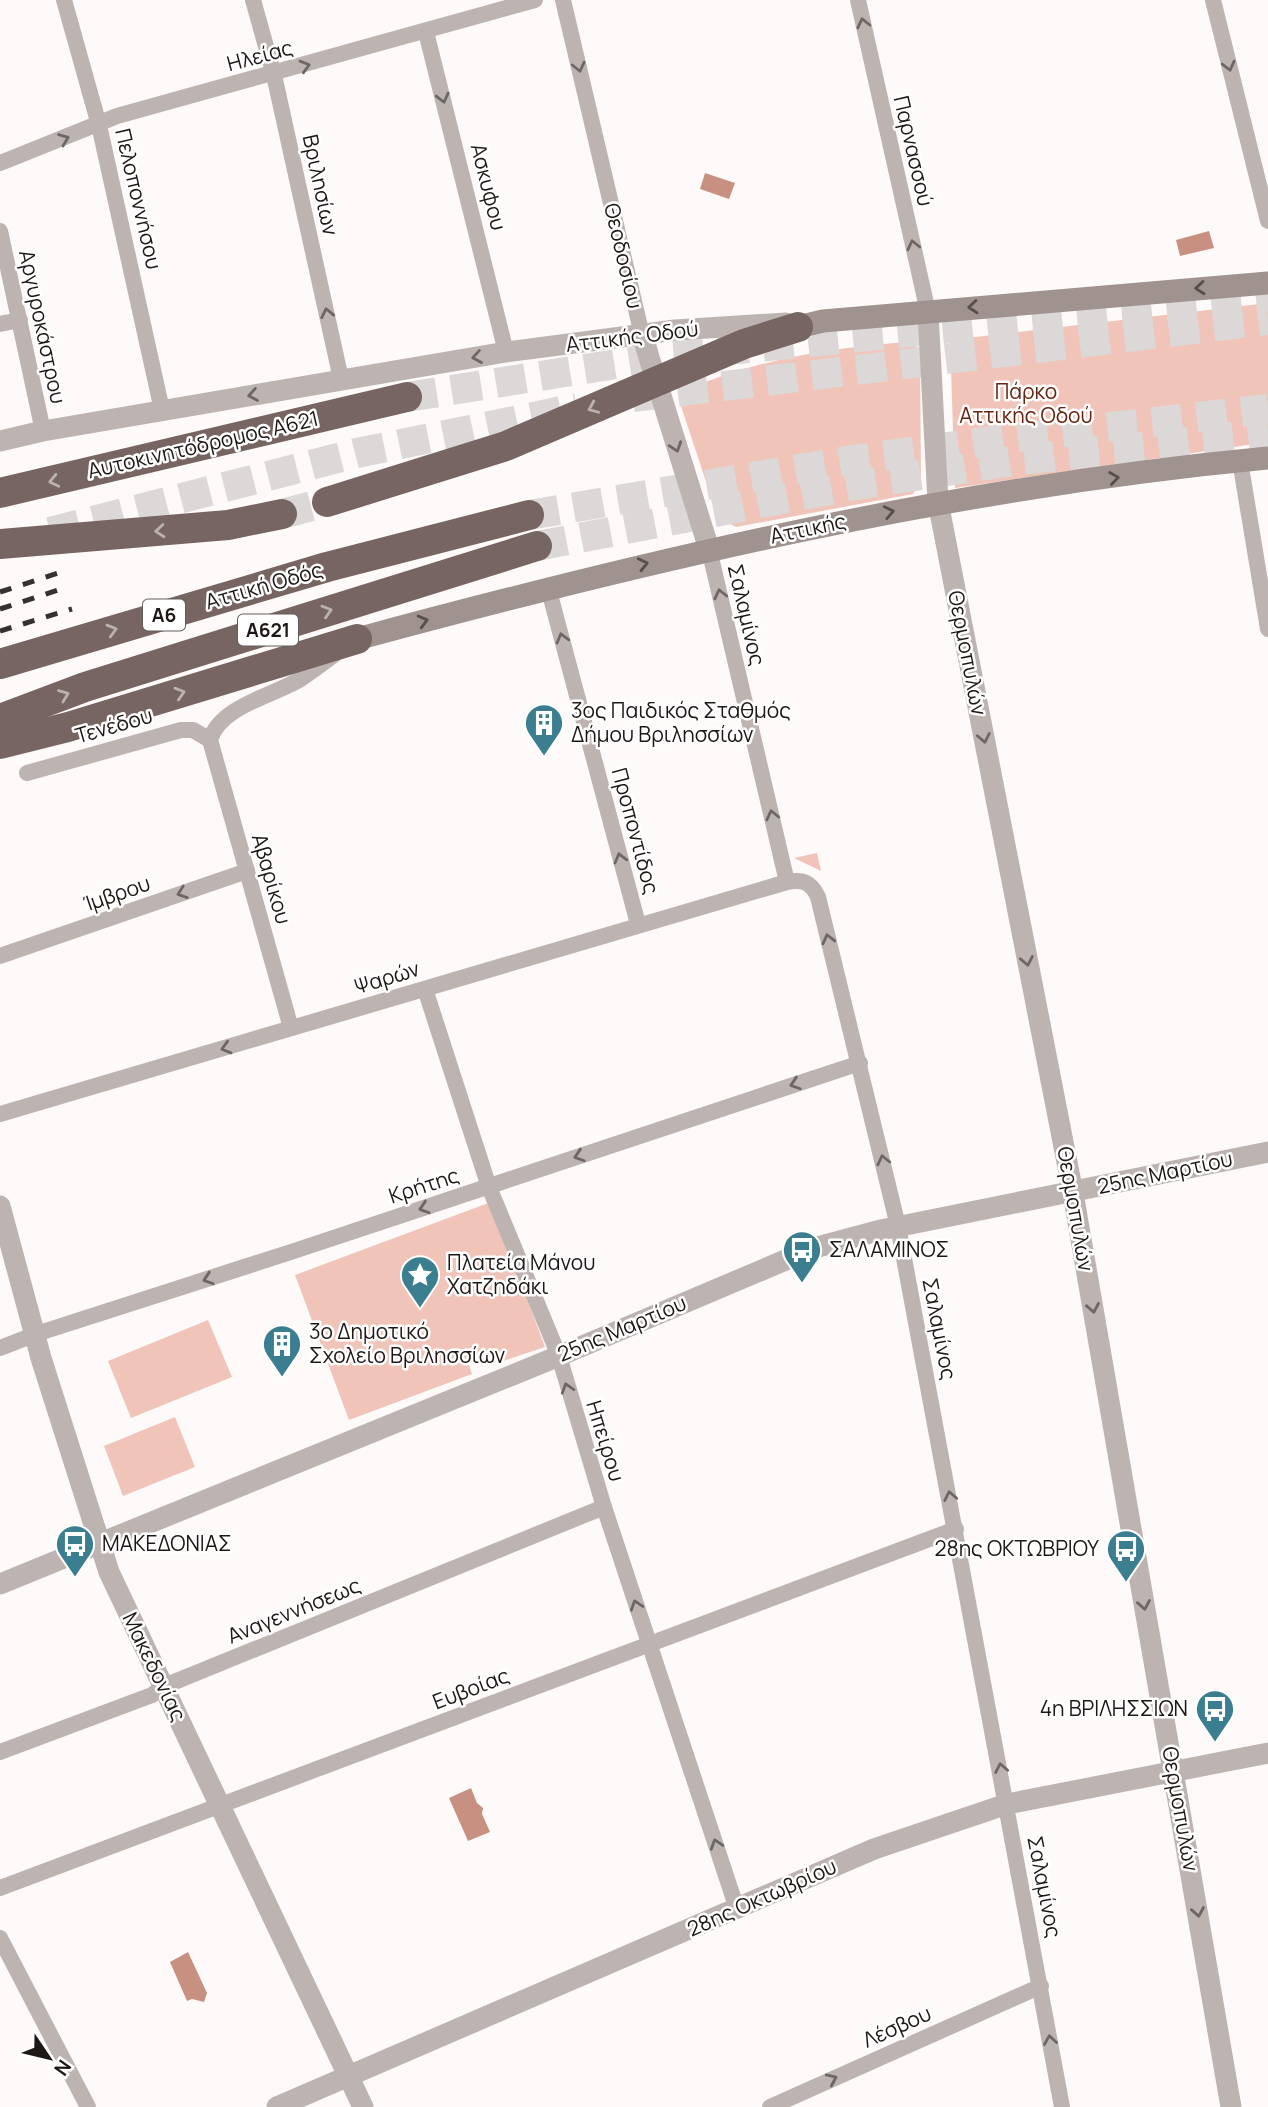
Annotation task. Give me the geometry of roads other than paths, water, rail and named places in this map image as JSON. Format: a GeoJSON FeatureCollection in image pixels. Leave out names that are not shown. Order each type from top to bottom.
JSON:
{"type":"FeatureCollection","features":[{"type":"Feature","properties":{"kind":"highway"},"geometry":{"type":"LineString","coordinates":[[327,502],[506,446],[744,344],[798,327]]}},
{"type":"Feature","properties":{"kind":"highway","name":"Αυτοκινητόδρομος Α621"},"geometry":{"type":"LineString","coordinates":[[0,493],[407,397]]}},
{"type":"Feature","properties":{"kind":"highway"},"geometry":{"type":"LineString","coordinates":[[0,544],[228,525],[282,514]]}},
{"type":"Feature","properties":{"kind":"highway","name":"Αττική Οδός"},"geometry":{"type":"LineString","coordinates":[[0,664],[327,567],[529,515]]}},
{"type":"Feature","properties":{"kind":"highway","name":"Α621"},"geometry":{"type":"LineString","coordinates":[[1,740],[85,687],[537,546]]}},
{"type":"Feature","properties":{"kind":"highway"},"geometry":{"type":"LineString","coordinates":[[1,740],[68,727],[357,639]]}},
{"type":"Feature","properties":{"kind":"main road","name":"Αττικής Οδού"},"geometry":{"type":"LineString","coordinates":[[798,327],[823,321],[1268,283]]}},
{"type":"Feature","properties":{"kind":"main road","name":"Αττικής"},"geometry":{"type":"LineString","coordinates":[[357,639],[548,587],[709,549],[938,502],[1268,458]]}},
{"type":"Feature","properties":{"kind":"street","name":"Πελοποννήσου"},"geometry":{"type":"LineString","coordinates":[[64,0],[99,125],[162,410]]}},
{"type":"Feature","properties":{"kind":"street","name":"Βριλησίων"},"geometry":{"type":"LineString","coordinates":[[253,0],[274,75],[341,379]]}},
{"type":"Feature","properties":{"kind":"street","name":"Ηλείας"},"geometry":{"type":"LineString","coordinates":[[0,163],[117,117],[535,0]]}},
{"type":"Feature","properties":{"kind":"street","name":"Θεοδοσίου"},"geometry":{"type":"LineString","coordinates":[[564,0],[642,335],[709,549]]}},
{"type":"Feature","properties":{"kind":"street","name":"Παρνασσού"},"geometry":{"type":"LineString","coordinates":[[858,0],[928,312]]}},
{"type":"Feature","properties":{"kind":"street"},"geometry":{"type":"LineString","coordinates":[[1213,0],[1264,187],[1268,220]]}},
{"type":"Feature","properties":{"kind":"street","name":"Ασκυφου"},"geometry":{"type":"LineString","coordinates":[[426,32],[506,352]]}},
{"type":"Feature","properties":{"kind":"street","name":"Αργυροκάστρου"},"geometry":{"type":"LineString","coordinates":[[0,231],[43,431]]}},
{"type":"Feature","properties":{"kind":"street","name":"Θερμοπυλών"},"geometry":{"type":"LineString","coordinates":[[928,312],[938,502],[1073,1193],[1231,2107]]}},
{"type":"Feature","properties":{"kind":"street"},"geometry":{"type":"LineString","coordinates":[[0,324],[20,320]]}},
{"type":"Feature","properties":{"kind":"street","name":"Αττικής Οδού"},"geometry":{"type":"LineString","coordinates":[[0,441],[162,410],[506,352],[780,322],[798,327]]}},
{"type":"Feature","properties":{"kind":"street"},"geometry":{"type":"LineString","coordinates":[[1240,461],[1268,629]]}},
{"type":"Feature","properties":{"kind":"street","name":"Σαλαμίνος"},"geometry":{"type":"LineString","coordinates":[[709,549],[787,882],[799,880],[814,889],[860,1063],[898,1226],[1062,2107]]}},
{"type":"Feature","properties":{"kind":"street","name":"Προποντίδος"},"geometry":{"type":"LineString","coordinates":[[548,587],[638,923]]}},
{"type":"Feature","properties":{"kind":"street"},"geometry":{"type":"LineString","coordinates":[[210,740],[213,730],[229,715],[299,679],[357,639]]}},
{"type":"Feature","properties":{"kind":"street","name":"Τενέδου"},"geometry":{"type":"LineString","coordinates":[[27,773],[181,730],[193,730],[210,740]]}},
{"type":"Feature","properties":{"kind":"street","name":"Αβαρίκου"},"geometry":{"type":"LineString","coordinates":[[210,740],[291,1028]]}},
{"type":"Feature","properties":{"kind":"street","name":"Ίμβρου"},"geometry":{"type":"LineString","coordinates":[[0,956],[247,871]]}},
{"type":"Feature","properties":{"kind":"street","name":"Ψαρών"},"geometry":{"type":"LineString","coordinates":[[0,1114],[425,989],[638,923],[787,882]]}},
{"type":"Feature","properties":{"kind":"street","name":"Ηπείρου"},"geometry":{"type":"LineString","coordinates":[[425,989],[489,1187],[559,1356],[604,1507],[737,1909]]}},
{"type":"Feature","properties":{"kind":"street","name":"Κρήτης"},"geometry":{"type":"LineString","coordinates":[[0,1348],[860,1063]]}},
{"type":"Feature","properties":{"kind":"street","name":"25ης Μαρτίου"},"geometry":{"type":"LineString","coordinates":[[0,1584],[559,1356],[814,1248],[898,1226],[1268,1152]]}},
{"type":"Feature","properties":{"kind":"street","name":"Μακεδονίας"},"geometry":{"type":"LineString","coordinates":[[0,1206],[98,1543],[162,1687],[221,1805],[363,2107]]}},
{"type":"Feature","properties":{"kind":"street","name":"Αναγεννήσεως"},"geometry":{"type":"LineString","coordinates":[[0,1752],[152,1695],[162,1687],[604,1507]]}},
{"type":"Feature","properties":{"kind":"street","name":"Ευβοίας"},"geometry":{"type":"LineString","coordinates":[[0,1888],[956,1529]]}},
{"type":"Feature","properties":{"kind":"street","name":"28ης Οκτωβρίου"},"geometry":{"type":"LineString","coordinates":[[277,2107],[874,1849],[1007,1804],[1268,1753]]}},
{"type":"Feature","properties":{"kind":"street"},"geometry":{"type":"LineString","coordinates":[[0,1938],[88,2107]]}},
{"type":"Feature","properties":{"kind":"street","name":"Λέσβου"},"geometry":{"type":"LineString","coordinates":[[770,2107],[1041,1986]]}},
{"type":"Feature","properties":{"kind":"tunnel"},"geometry":{"type":"LineString","coordinates":[[407,397],[667,356],[1268,297]]}},
{"type":"Feature","properties":{"kind":"tunnel"},"geometry":{"type":"LineString","coordinates":[[633,397],[1268,320]]}},
{"type":"Feature","properties":{"kind":"tunnel"},"geometry":{"type":"LineString","coordinates":[[50,532],[357,453],[577,408]]}},
{"type":"Feature","properties":{"kind":"tunnel"},"geometry":{"type":"LineString","coordinates":[[529,515],[853,460],[1013,438],[1268,409]]}},
{"type":"Feature","properties":{"kind":"tunnel"},"geometry":{"type":"LineString","coordinates":[[537,546],[856,485],[1012,461],[1268,433]]}},
{"type":"Feature","properties":{"kind":"tunnel"},"geometry":{"type":"LineString","coordinates":[[282,514],[327,502]]}},
{"type":"Feature","properties":{"kind":"railway"},"geometry":{"type":"LineString","coordinates":[[0,592],[61,572]]}},
{"type":"Feature","properties":{"kind":"railway"},"geometry":{"type":"LineString","coordinates":[[0,609],[61,589]]}},
{"type":"Feature","properties":{"kind":"railway"},"geometry":{"type":"LineString","coordinates":[[0,631],[72,609]]}},
{"type":"Feature","properties":{"kind":"place","name":"3ος Παιδικός Σταθμός Δήμου Βριλησσίων"},"geometry":{"type":"Point","coordinates":[544,757]}},
{"type":"Feature","properties":{"kind":"place","name":"ΣΑΛΑΜΙΝΟΣ"},"geometry":{"type":"Point","coordinates":[802,1284]}},
{"type":"Feature","properties":{"kind":"place","name":"Πλατεία Μάνου Χατζηδάκι"},"geometry":{"type":"Point","coordinates":[420,1309]}},
{"type":"Feature","properties":{"kind":"place","name":"3ο Δημοτικό Σχολείο Βριλησσίων"},"geometry":{"type":"Point","coordinates":[282,1378]}},
{"type":"Feature","properties":{"kind":"place","name":"ΜΑΚΕΔΟΝΙΑΣ"},"geometry":{"type":"Point","coordinates":[75,1578]}},
{"type":"Feature","properties":{"kind":"place","name":"28ης ΟΚΤΩΒΡΙΟΥ"},"geometry":{"type":"Point","coordinates":[1126,1583]}},
{"type":"Feature","properties":{"kind":"place","name":"4η ΒΡΙΛΗΣΣΙΩΝ"},"geometry":{"type":"Point","coordinates":[1215,1743]}},
{"type":"Feature","properties":{"kind":"park label","name":"Πάρκο Αττικής Οδού"},"geometry":{"type":"Point","coordinates":[1026,404]}}]}
